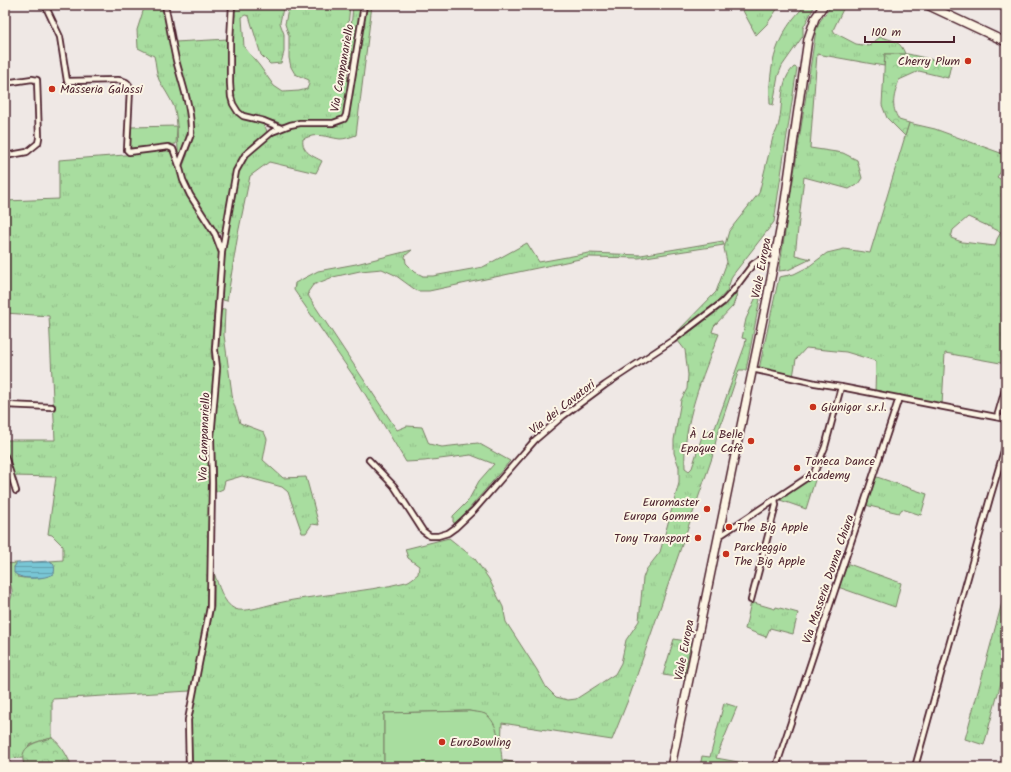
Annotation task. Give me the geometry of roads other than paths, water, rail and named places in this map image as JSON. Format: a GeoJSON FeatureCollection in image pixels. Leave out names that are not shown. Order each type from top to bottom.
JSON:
{"type":"FeatureCollection","features":[{"type":"Feature","properties":{"kind":"street"},"geometry":{"type":"LineString","coordinates":[[45,5],[60,37],[67,81],[118,80],[125,81],[129,84],[127,150],[129,152],[168,147],[173,149],[183,180],[190,195],[215,234],[222,251]]}},
{"type":"Feature","properties":{"kind":"street"},"geometry":{"type":"LineString","coordinates":[[165,5],[189,108],[192,128],[179,165]]}},
{"type":"Feature","properties":{"kind":"street"},"geometry":{"type":"LineString","coordinates":[[232,5],[230,83],[233,104],[238,112],[243,116],[264,121],[281,128]]}},
{"type":"Feature","properties":{"kind":"street","name":"Via Campanariello"},"geometry":{"type":"LineString","coordinates":[[189,767],[188,720],[210,601],[212,483],[211,437],[216,378],[215,350],[222,251],[236,171],[245,155],[265,137],[281,128],[300,124],[333,123],[344,119],[346,115],[364,5]]}},
{"type":"Feature","properties":{"kind":"street","name":"Viale Europa"},"geometry":{"type":"LineString","coordinates":[[671,767],[783,214],[808,39],[815,18],[824,5]]}},
{"type":"Feature","properties":{"kind":"street"},"geometry":{"type":"LineString","coordinates":[[927,5],[1006,42]]}},
{"type":"Feature","properties":{"kind":"street"},"geometry":{"type":"LineString","coordinates":[[5,83],[32,79],[37,80],[39,138],[38,143],[28,152],[5,156]]}},
{"type":"Feature","properties":{"kind":"street","name":"Via dei Cavatori"},"geometry":{"type":"LineString","coordinates":[[369,460],[394,486],[423,531],[430,536],[438,536],[448,533],[474,510],[535,440],[563,416],[605,385],[673,340],[723,302],[753,264],[760,260],[774,261]]}},
{"type":"Feature","properties":{"kind":"street"},"geometry":{"type":"LineString","coordinates":[[752,369],[815,383],[1006,419]]}},
{"type":"Feature","properties":{"kind":"street"},"geometry":{"type":"LineString","coordinates":[[997,417],[1006,386]]}},
{"type":"Feature","properties":{"kind":"street"},"geometry":{"type":"LineString","coordinates":[[718,537],[809,477],[817,468],[825,448],[841,387]]}},
{"type":"Feature","properties":{"kind":"street","name":"Via Masseria Donna Chiara"},"geometry":{"type":"LineString","coordinates":[[776,767],[900,398]]}},
{"type":"Feature","properties":{"kind":"street"},"geometry":{"type":"LineString","coordinates":[[5,405],[52,407]]}},
{"type":"Feature","properties":{"kind":"street"},"geometry":{"type":"LineString","coordinates":[[915,767],[1006,444]]}},
{"type":"Feature","properties":{"kind":"street"},"geometry":{"type":"LineString","coordinates":[[5,456],[16,491]]}},
{"type":"Feature","properties":{"kind":"street"},"geometry":{"type":"LineString","coordinates":[[751,600],[776,506],[776,499]]}},
{"type":"Feature","properties":{"kind":"water"},"geometry":{"type":"Polygon","coordinates":[[[50,561],[54,565],[54,574],[50,576],[28,578],[18,576],[14,573],[14,567],[17,563],[50,561]]]}},
{"type":"Feature","properties":{"kind":"place","name":"Cherry Plum"},"geometry":{"type":"Point","coordinates":[968,61]}},
{"type":"Feature","properties":{"kind":"place","name":"Masseria Galassi"},"geometry":{"type":"Point","coordinates":[52,89]}},
{"type":"Feature","properties":{"kind":"place","name":"Giunigor s.r.l."},"geometry":{"type":"Point","coordinates":[813,407]}},
{"type":"Feature","properties":{"kind":"place","name":"À La Belle Epoque Cafè"},"geometry":{"type":"Point","coordinates":[751,441]}},
{"type":"Feature","properties":{"kind":"place","name":"Toneca Dance Academy"},"geometry":{"type":"Point","coordinates":[797,468]}},
{"type":"Feature","properties":{"kind":"place","name":"Euromaster Europa Gomme"},"geometry":{"type":"Point","coordinates":[707,509]}},
{"type":"Feature","properties":{"kind":"place","name":"The Big Apple"},"geometry":{"type":"Point","coordinates":[729,527]}},
{"type":"Feature","properties":{"kind":"place","name":"Tony Transport"},"geometry":{"type":"Point","coordinates":[698,538]}},
{"type":"Feature","properties":{"kind":"place","name":"Parcheggio The Big Apple"},"geometry":{"type":"Point","coordinates":[726,554]}},
{"type":"Feature","properties":{"kind":"place","name":"EuroBowling"},"geometry":{"type":"Point","coordinates":[442,742]}}]}
